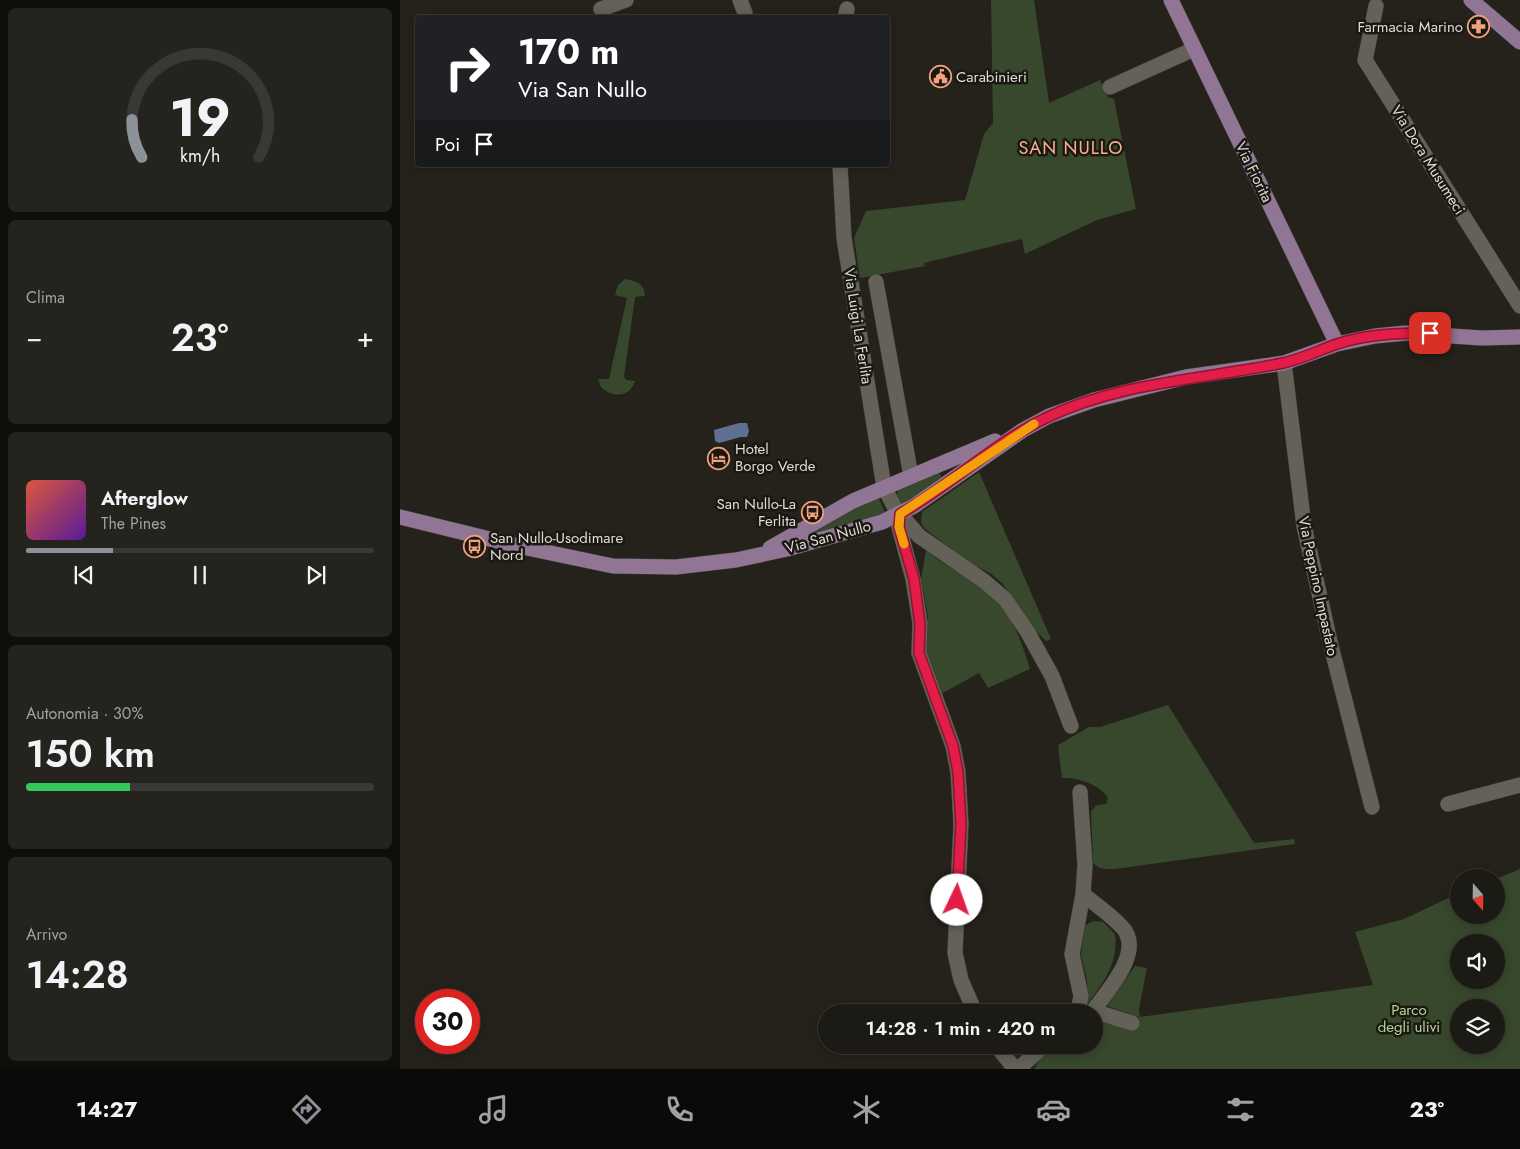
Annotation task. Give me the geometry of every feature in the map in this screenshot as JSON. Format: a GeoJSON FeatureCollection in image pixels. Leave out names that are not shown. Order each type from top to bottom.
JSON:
{"type":"FeatureCollection","features":[{"type":"Feature","properties":{"kind":"main road","name":"Via Fiorita"},"geometry":{"type":"LineString","coordinates":[[1171,0],[1337,344]]}},
{"type":"Feature","properties":{"kind":"main road"},"geometry":{"type":"LineString","coordinates":[[1472,0],[1520,42]]}},
{"type":"Feature","properties":{"kind":"main road","name":"Via San Nullo"},"geometry":{"type":"LineString","coordinates":[[400,517],[522,547],[613,566],[676,567],[758,555],[787,549],[882,522],[900,514],[1023,430],[1049,416],[1094,400],[1186,377],[1284,363],[1337,344],[1375,336],[1406,333],[1482,338],[1520,337]]}},
{"type":"Feature","properties":{"kind":"main road"},"geometry":{"type":"LineString","coordinates":[[758,555],[853,501],[1023,430]]}},
{"type":"Feature","properties":{"kind":"street"},"geometry":{"type":"LineString","coordinates":[[601,9],[626,0]]}},
{"type":"Feature","properties":{"kind":"street","name":"Via Dora Musumeci"},"geometry":{"type":"LineString","coordinates":[[1376,6],[1365,60],[1520,306]]}},
{"type":"Feature","properties":{"kind":"street"},"geometry":{"type":"LineString","coordinates":[[1110,88],[1194,49]]}},
{"type":"Feature","properties":{"kind":"street","name":"Via Luigi La Ferlita"},"geometry":{"type":"LineString","coordinates":[[840,167],[844,238],[884,487]]}},
{"type":"Feature","properties":{"kind":"street"},"geometry":{"type":"LineString","coordinates":[[876,282],[911,476]]}},
{"type":"Feature","properties":{"kind":"street","name":"Via Peppino Impastato"},"geometry":{"type":"LineString","coordinates":[[1284,363],[1304,526],[1331,646],[1372,807]]}},
{"type":"Feature","properties":{"kind":"street"},"geometry":{"type":"LineString","coordinates":[[939,464],[948,473],[949,481]]}},
{"type":"Feature","properties":{"kind":"street"},"geometry":{"type":"LineString","coordinates":[[884,487],[900,514],[910,522],[919,536],[984,580],[1005,599],[1027,631],[1052,676],[1071,726]]}},
{"type":"Feature","properties":{"kind":"street"},"geometry":{"type":"LineString","coordinates":[[900,514],[899,527],[914,579],[920,624],[919,653],[953,746],[958,772],[961,824],[955,953],[961,980],[972,1004]]}},
{"type":"Feature","properties":{"kind":"street"},"geometry":{"type":"LineString","coordinates":[[1448,804],[1520,785]]}},
{"type":"Feature","properties":{"kind":"street"},"geometry":{"type":"LineString","coordinates":[[1080,792],[1086,865],[1083,894],[1072,954],[1084,1004]]}},
{"type":"Feature","properties":{"kind":"street"},"geometry":{"type":"LineString","coordinates":[[1083,894],[1123,928],[1128,947],[1127,962],[1093,1004]]}},
{"type":"Feature","properties":{"kind":"street"},"geometry":{"type":"LineString","coordinates":[[1103,1016],[1132,1023]]}},
{"type":"Feature","properties":{"kind":"street"},"geometry":{"type":"LineString","coordinates":[[1004,1054],[1016,1069],[1034,1054]]}},
{"type":"Feature","properties":{"kind":"green space"},"geometry":{"type":"Polygon","coordinates":[[[991,0],[1034,0],[1049,103],[1100,80],[1108,97],[1114,99],[1136,209],[1097,220],[1025,254],[1022,239],[924,263],[925,266],[860,278],[854,238],[866,211],[965,200],[984,134],[993,123],[991,0]]]}},
{"type":"Feature","properties":{"kind":"green space"},"geometry":{"type":"Polygon","coordinates":[[[625,279],[642,286],[645,296],[635,297],[624,377],[626,380],[635,381],[629,391],[615,394],[605,391],[598,379],[609,379],[627,298],[615,295],[618,285],[625,279]]]}},
{"type":"Feature","properties":{"kind":"green space"},"geometry":{"type":"Polygon","coordinates":[[[939,472],[942,478],[905,505],[902,504],[897,494],[898,489],[939,472]]]}},
{"type":"Feature","properties":{"kind":"green space"},"geometry":{"type":"Polygon","coordinates":[[[979,472],[1051,639],[1046,641],[1032,627],[1002,583],[990,573],[970,563],[925,529],[921,523],[922,512],[979,472]]]}},
{"type":"Feature","properties":{"kind":"green space"},"geometry":{"type":"Polygon","coordinates":[[[879,498],[885,513],[809,538],[807,535],[859,506],[879,498]]]}},
{"type":"Feature","properties":{"kind":"green space"},"geometry":{"type":"Polygon","coordinates":[[[926,550],[985,590],[1000,604],[1016,630],[1030,669],[988,688],[979,673],[941,694],[925,647],[928,617],[921,580],[926,550]]]}},
{"type":"Feature","properties":{"kind":"green space"},"geometry":{"type":"Polygon","coordinates":[[[1168,705],[1254,843],[1294,839],[1295,844],[1115,869],[1102,869],[1095,865],[1093,862],[1091,811],[1097,805],[1106,804],[1108,798],[1100,789],[1088,783],[1062,778],[1058,745],[1089,727],[1100,727],[1168,705]]]}},
{"type":"Feature","properties":{"kind":"green space","name":"Parco degli ulivi"},"geometry":{"type":"Polygon","coordinates":[[[1520,869],[1520,1069],[1034,1069],[1045,1054],[1103,1054],[1103,1023],[1138,1029],[1139,1017],[1107,1006],[1135,966],[1147,968],[1139,1009],[1140,1017],[1373,985],[1355,932],[1404,919],[1450,897],[1450,924],[1505,924],[1505,875],[1520,869]]]}},
{"type":"Feature","properties":{"kind":"green space"},"geometry":{"type":"Polygon","coordinates":[[[1093,921],[1103,922],[1115,934],[1116,944],[1115,954],[1109,971],[1088,1003],[1087,981],[1081,955],[1084,926],[1093,921]]]}},
{"type":"Feature","properties":{"kind":"water"},"geometry":{"type":"Polygon","coordinates":[[[739,423],[747,423],[749,431],[747,437],[719,443],[715,441],[714,430],[739,423]]]}},
{"type":"Feature","properties":{"kind":"slow traffic"},"geometry":{"type":"LineString","coordinates":[[904,544],[899,527],[900,514],[1034,424]]}},
{"type":"Feature","properties":{"kind":"place","name":"Farmacia Marino"},"geometry":{"type":"Point","coordinates":[1479,27]}},
{"type":"Feature","properties":{"kind":"place","name":"Carabinieri"},"geometry":{"type":"Point","coordinates":[940,77]}},
{"type":"Feature","properties":{"kind":"place","name":"Hotel Borgo Verde"},"geometry":{"type":"Point","coordinates":[719,458]}},
{"type":"Feature","properties":{"kind":"place","name":"San Nullo-La Ferlita"},"geometry":{"type":"Point","coordinates":[812,513]}},
{"type":"Feature","properties":{"kind":"place","name":"San Nullo-Usodimare Nord"},"geometry":{"type":"Point","coordinates":[474,547]}},
{"type":"Feature","properties":{"kind":"district","name":"SAN NULLO"},"geometry":{"type":"Point","coordinates":[1071,148]}},
{"type":"Feature","properties":{"kind":"route"},"geometry":{"type":"LineString","coordinates":[[957,900],[961,824],[958,772],[953,746],[919,653],[920,624],[914,579],[899,527],[900,514],[1023,430],[1049,416],[1094,400],[1186,377],[1284,363],[1337,344],[1375,336],[1430,333]]}}]}
